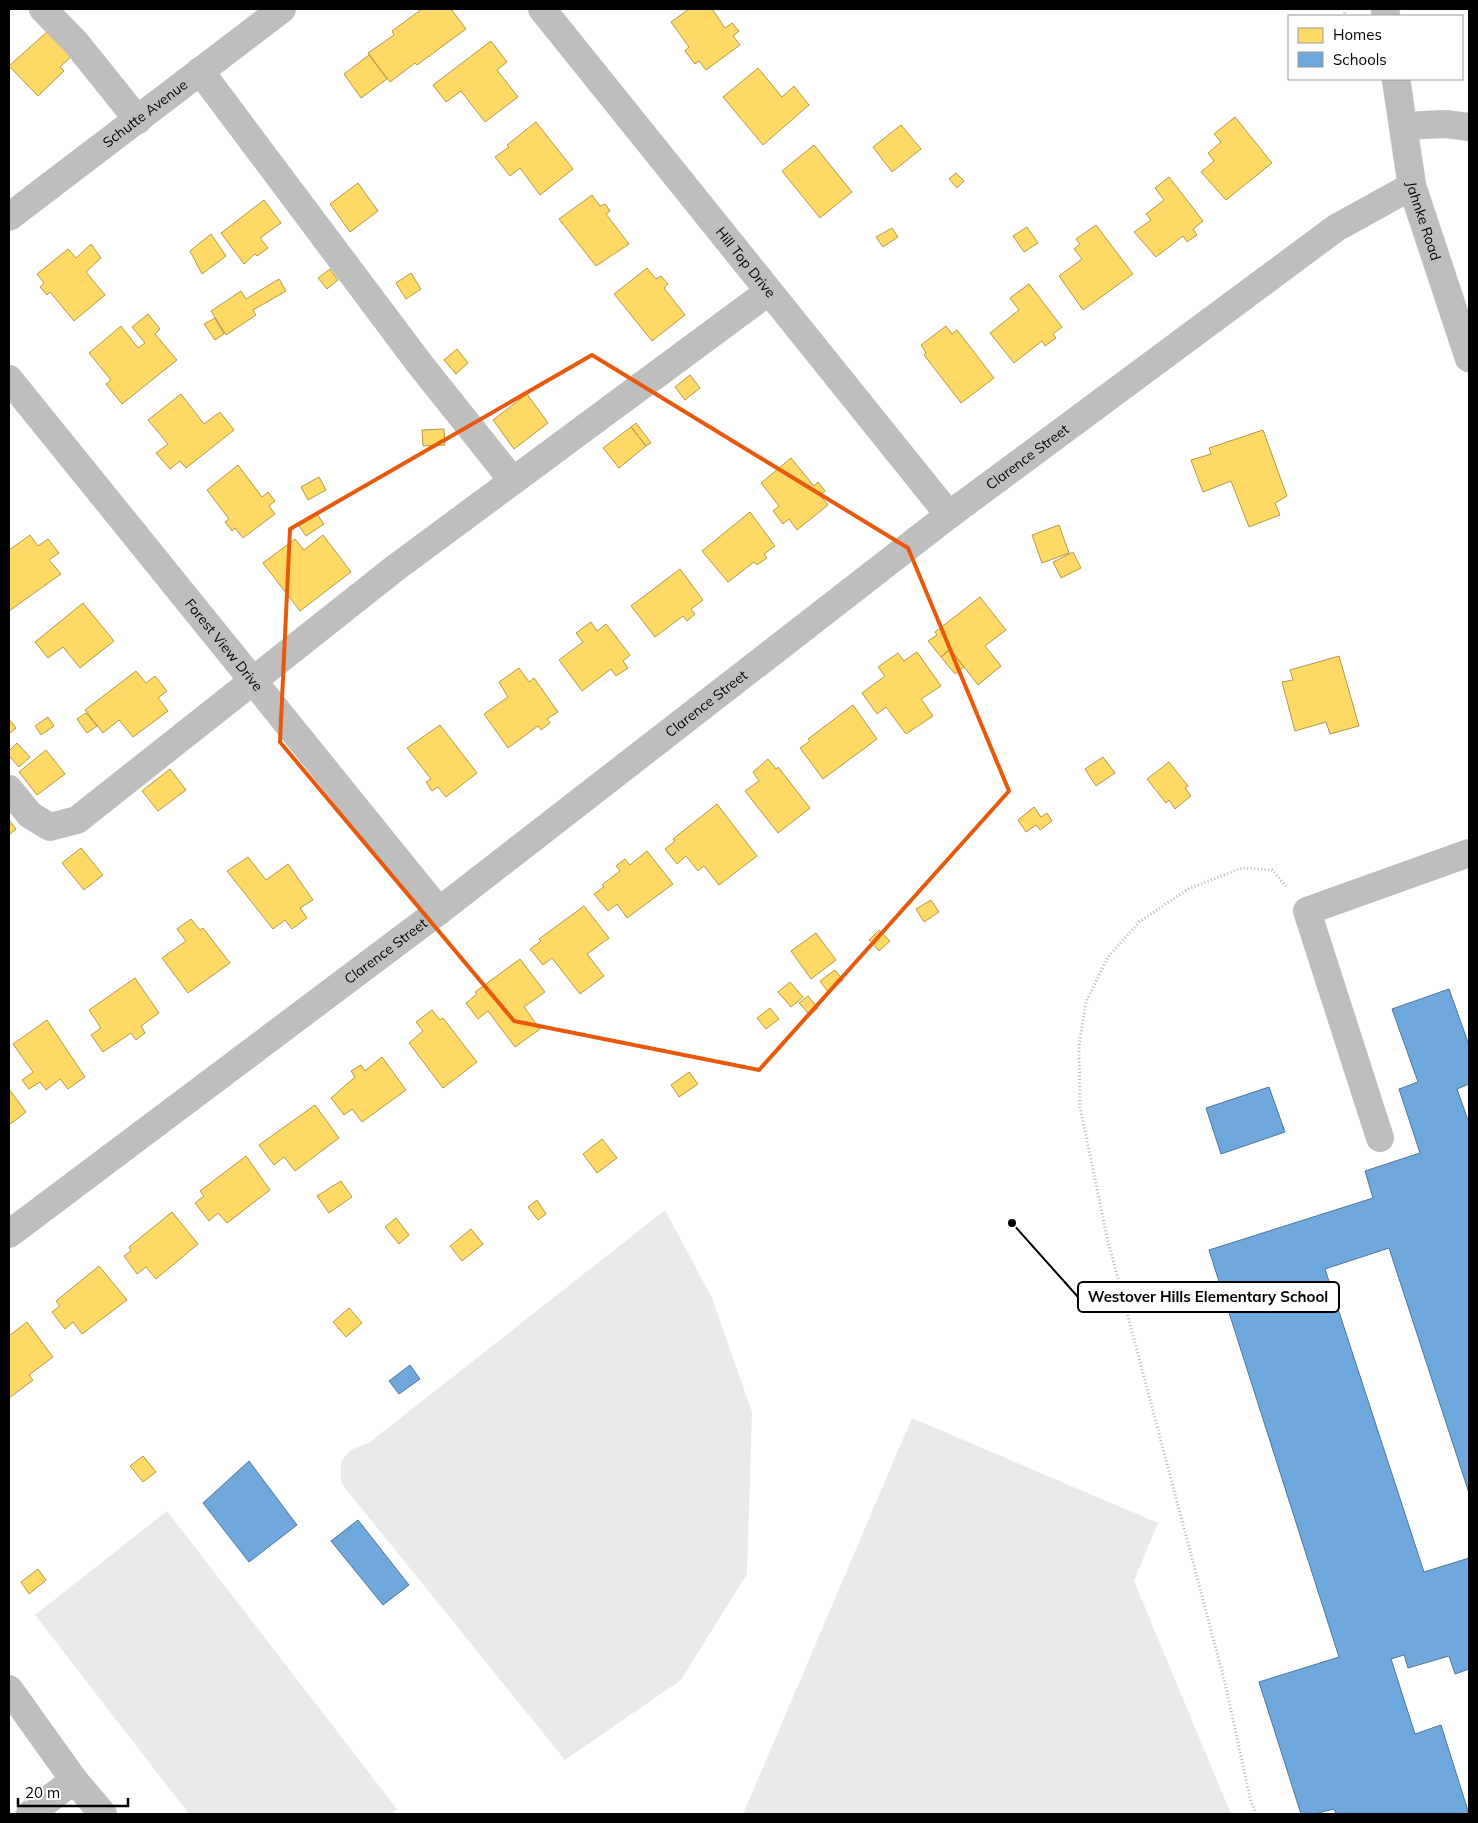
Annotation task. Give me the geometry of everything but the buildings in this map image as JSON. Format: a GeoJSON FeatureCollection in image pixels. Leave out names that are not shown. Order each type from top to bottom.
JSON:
{"type":"FeatureCollection","features":[{"type":"Feature","properties":{"kind":"main road","name":"Jahnke Road"},"geometry":{"type":"LineString","coordinates":[[1396,80],[1412,186],[1469,358]]}},
{"type":"Feature","properties":{"kind":"street"},"geometry":{"type":"LineString","coordinates":[[43,9],[76,43],[138,120]]}},
{"type":"Feature","properties":{"kind":"street","name":"Schutte Avenue"},"geometry":{"type":"LineString","coordinates":[[9,217],[282,9]]}},
{"type":"Feature","properties":{"kind":"street","name":"Hill Top Drive"},"geometry":{"type":"LineString","coordinates":[[542,9],[949,515]]}},
{"type":"Feature","properties":{"kind":"street"},"geometry":{"type":"LineString","coordinates":[[200,71],[419,363],[513,481]]}},
{"type":"Feature","properties":{"kind":"street"},"geometry":{"type":"LineString","coordinates":[[1403,126],[1446,124],[1469,127]]}},
{"type":"Feature","properties":{"kind":"street","name":"Clarence Street"},"geometry":{"type":"LineString","coordinates":[[9,1234],[440,911],[949,515],[1336,228],[1412,186]]}},
{"type":"Feature","properties":{"kind":"street"},"geometry":{"type":"LineString","coordinates":[[9,789],[30,815],[50,827],[77,820],[252,679],[394,569],[768,292]]}},
{"type":"Feature","properties":{"kind":"street","name":"Forest View Drive"},"geometry":{"type":"LineString","coordinates":[[9,379],[440,911]]}},
{"type":"Feature","properties":{"kind":"street"},"geometry":{"type":"LineString","coordinates":[[1380,1138],[1308,911],[1469,853]]}},
{"type":"Feature","properties":{"kind":"street"},"geometry":{"type":"LineString","coordinates":[[9,1689],[74,1780],[103,1814]]}},
{"type":"Feature","properties":{"kind":"street"},"geometry":{"type":"LineString","coordinates":[[30,1814],[74,1780]]}},
{"type":"Feature","properties":{"kind":"path"},"geometry":{"type":"LineString","coordinates":[[1256,1814],[1251,1802],[1225,1683],[1107,1237],[1080,1107],[1079,1046],[1086,1002],[1108,957],[1139,922],[1188,889],[1242,868],[1272,870],[1308,911]]}},
{"type":"Feature","properties":{"kind":"highlighted area"},"geometry":{"type":"Polygon","coordinates":[[[592,355],[908,548],[1009,791],[759,1070],[514,1021],[280,742],[290,529],[592,355]]]}},
{"type":"Feature","properties":{"kind":"shaded area"},"geometry":{"type":"Polygon","coordinates":[[[665,1210],[712,1298],[752,1412],[747,1574],[681,1680],[565,1760],[341,1483],[341,1461],[351,1450],[370,1442],[665,1210]]]}},
{"type":"Feature","properties":{"kind":"shaded area"},"geometry":{"type":"Polygon","coordinates":[[[912,1418],[1158,1523],[1134,1581],[1231,1814],[743,1814],[912,1418]]]}},
{"type":"Feature","properties":{"kind":"shaded area"},"geometry":{"type":"Polygon","coordinates":[[[167,1511],[397,1809],[390,1814],[189,1814],[35,1615],[167,1511]]]}},
{"type":"Feature","properties":{"kind":"place","name":"Westover Hills Elementary School"},"geometry":{"type":"Point","coordinates":[1012,1223]}}]}
